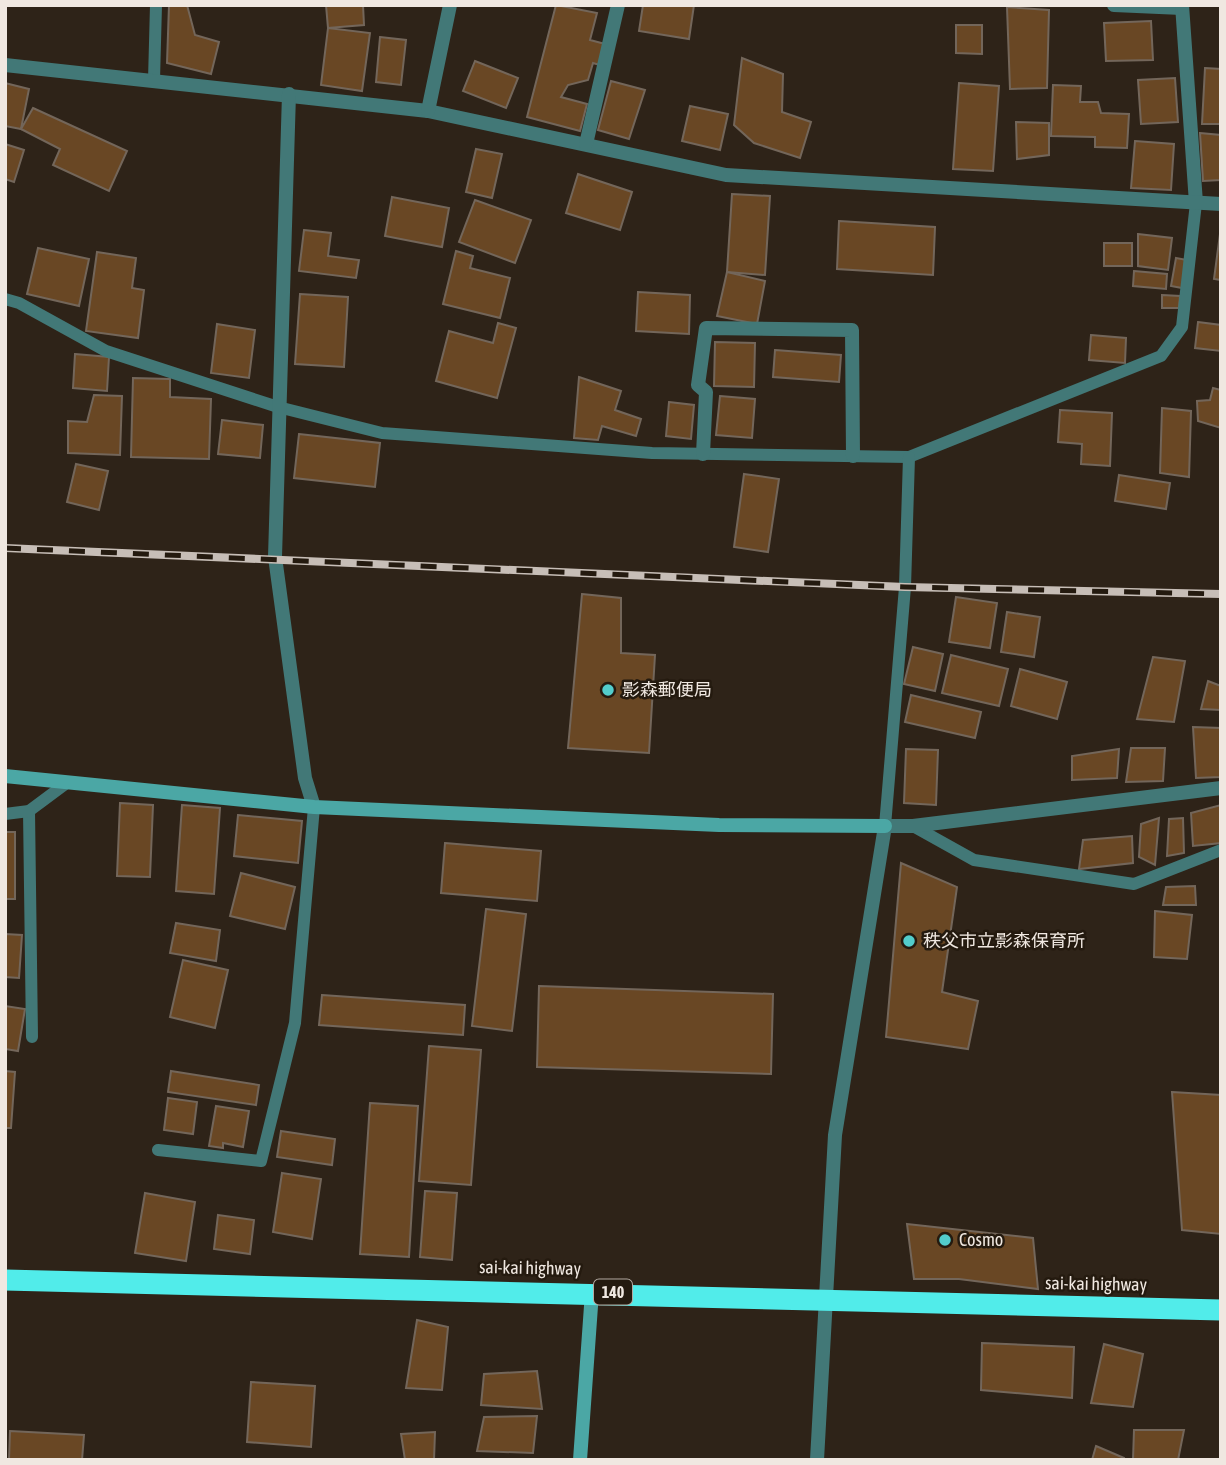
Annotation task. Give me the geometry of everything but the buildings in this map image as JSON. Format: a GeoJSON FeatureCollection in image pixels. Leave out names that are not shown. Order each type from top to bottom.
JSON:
{"type":"FeatureCollection","features":[{"type":"Feature","properties":{"kind":"highway","name":"sai-kai highway"},"geometry":{"type":"LineString","coordinates":[[5,1280],[592,1292],[827,1301],[1221,1310]]}},
{"type":"Feature","properties":{"kind":"street"},"geometry":{"type":"LineString","coordinates":[[428,111],[450,5]]}},
{"type":"Feature","properties":{"kind":"street"},"geometry":{"type":"LineString","coordinates":[[586,144],[618,5]]}},
{"type":"Feature","properties":{"kind":"street"},"geometry":{"type":"LineString","coordinates":[[1114,5],[1182,7],[1196,202]]}},
{"type":"Feature","properties":{"kind":"street"},"geometry":{"type":"LineString","coordinates":[[5,65],[428,111],[726,175],[1221,204]]}},
{"type":"Feature","properties":{"kind":"street"},"geometry":{"type":"LineString","coordinates":[[289,94],[275,557],[305,778],[314,807]]}},
{"type":"Feature","properties":{"kind":"street"},"geometry":{"type":"LineString","coordinates":[[703,454],[706,392],[698,385],[706,328],[852,330],[853,456]]}},
{"type":"Feature","properties":{"kind":"street"},"geometry":{"type":"LineString","coordinates":[[5,776],[314,807],[719,825],[913,826],[1221,788]]}},
{"type":"Feature","properties":{"kind":"street"},"geometry":{"type":"LineString","coordinates":[[817,1460],[839,1106],[886,826]]}},
{"type":"Feature","properties":{"kind":"street"},"geometry":{"type":"LineString","coordinates":[[580,1460],[592,1292]]}},
{"type":"Feature","properties":{"kind":"lane"},"geometry":{"type":"LineString","coordinates":[[154,80],[156,5]]}},
{"type":"Feature","properties":{"kind":"lane"},"geometry":{"type":"LineString","coordinates":[[5,299],[106,351],[278,407],[382,433],[703,454],[909,457],[1161,356],[1182,327],[1196,202]]}},
{"type":"Feature","properties":{"kind":"lane"},"geometry":{"type":"LineString","coordinates":[[886,826],[905,587],[909,457]]}},
{"type":"Feature","properties":{"kind":"lane"},"geometry":{"type":"LineString","coordinates":[[5,814],[29,811],[68,782]]}},
{"type":"Feature","properties":{"kind":"lane"},"geometry":{"type":"LineString","coordinates":[[158,1150],[261,1161],[295,1023],[314,807]]}},
{"type":"Feature","properties":{"kind":"lane"},"geometry":{"type":"LineString","coordinates":[[29,811],[32,1037]]}},
{"type":"Feature","properties":{"kind":"lane"},"geometry":{"type":"LineString","coordinates":[[913,826],[974,860],[1134,884],[1221,850]]}},
{"type":"Feature","properties":{"kind":"railway"},"geometry":{"type":"LineString","coordinates":[[5,548],[905,587],[1221,594]]}},
{"type":"Feature","properties":{"kind":"place","name":"影森郵便局"},"geometry":{"type":"Point","coordinates":[608,690]}},
{"type":"Feature","properties":{"kind":"place","name":"秩父市立影森保育所"},"geometry":{"type":"Point","coordinates":[909,941]}},
{"type":"Feature","properties":{"kind":"place","name":"Cosmo"},"geometry":{"type":"Point","coordinates":[945,1240]}}]}
